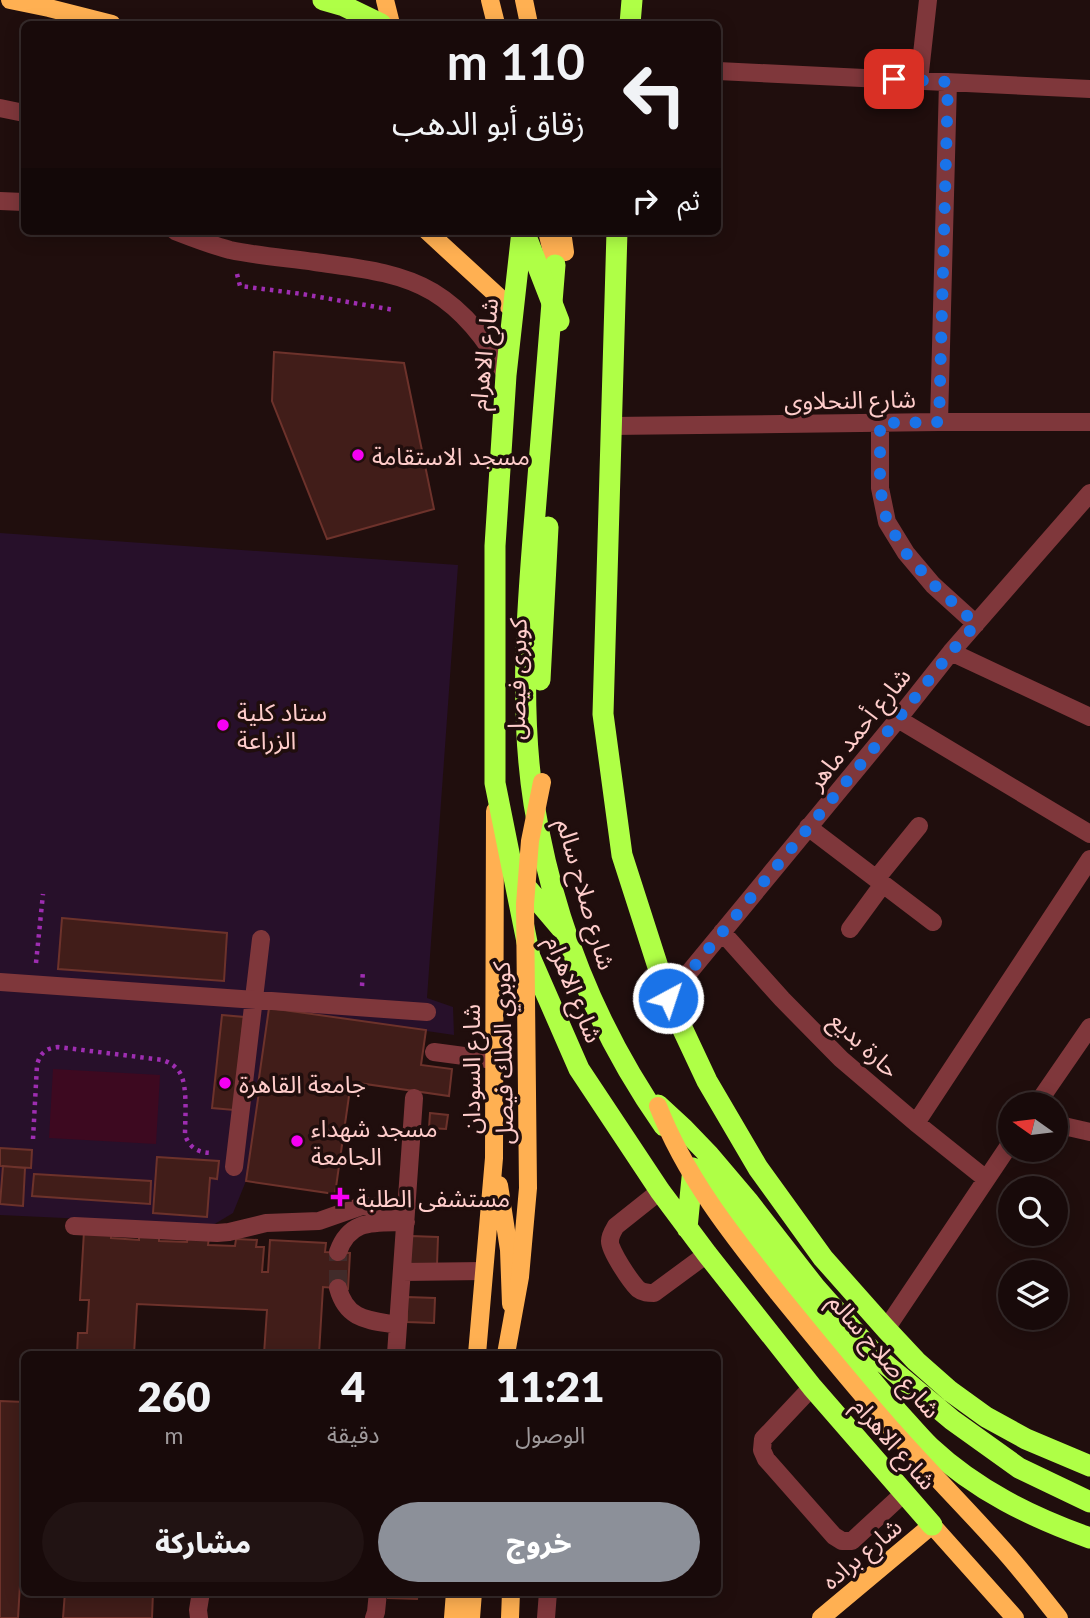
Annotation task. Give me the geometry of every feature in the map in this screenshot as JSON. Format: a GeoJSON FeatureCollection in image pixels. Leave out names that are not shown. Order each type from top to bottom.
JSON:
{"type":"FeatureCollection","features":[{"type":"Feature","properties":{"kind":"highway"},"geometry":{"type":"LineString","coordinates":[[323,0],[344,6],[376,21]]}},
{"type":"Feature","properties":{"kind":"highway"},"geometry":{"type":"LineString","coordinates":[[630,21],[632,0]]}},
{"type":"Feature","properties":{"kind":"highway","name":"شارع الاهرام"},"geometry":{"type":"LineString","coordinates":[[523,235],[506,375],[495,546],[495,783],[530,957],[579,1069],[660,1191],[812,1387],[932,1525]]}},
{"type":"Feature","properties":{"kind":"highway"},"geometry":{"type":"LineString","coordinates":[[525,235],[559,321]]}},
{"type":"Feature","properties":{"kind":"highway"},"geometry":{"type":"LineString","coordinates":[[617,235],[603,714],[622,855],[668,998],[707,1081],[758,1168],[823,1258],[886,1329]]}},
{"type":"Feature","properties":{"kind":"highway","name":"كوبرى فيصل"},"geometry":{"type":"LineString","coordinates":[[561,249],[538,705],[542,782],[556,868],[581,951],[615,1031],[658,1106],[709,1155],[815,1287],[878,1358],[952,1420],[1019,1468],[1090,1502]]}},
{"type":"Feature","properties":{"kind":"highway","name":"شارع صلاح سالم"},"geometry":{"type":"LineString","coordinates":[[561,249],[528,600],[527,736],[534,803],[547,869],[566,933],[590,996],[619,1056],[694,1168],[888,1400],[931,1447],[969,1479],[1012,1505],[1056,1526],[1090,1538]]}},
{"type":"Feature","properties":{"kind":"highway"},"geometry":{"type":"LineString","coordinates":[[512,871],[566,933]]}},
{"type":"Feature","properties":{"kind":"highway"},"geometry":{"type":"LineString","coordinates":[[687,1228],[694,1168]]}},
{"type":"Feature","properties":{"kind":"highway","name":"شارع صلاح سالم"},"geometry":{"type":"LineString","coordinates":[[886,1329],[941,1384],[986,1417],[1026,1439],[1090,1466]]}},
{"type":"Feature","properties":{"kind":"main road"},"geometry":{"type":"LineString","coordinates":[[10,0],[100,21]]}},
{"type":"Feature","properties":{"kind":"main road"},"geometry":{"type":"LineString","coordinates":[[386,0],[390,21]]}},
{"type":"Feature","properties":{"kind":"main road"},"geometry":{"type":"LineString","coordinates":[[489,0],[495,21]]}},
{"type":"Feature","properties":{"kind":"main road"},"geometry":{"type":"LineString","coordinates":[[524,0],[529,21]]}},
{"type":"Feature","properties":{"kind":"main road"},"geometry":{"type":"LineString","coordinates":[[431,235],[514,311]]}},
{"type":"Feature","properties":{"kind":"main road"},"geometry":{"type":"LineString","coordinates":[[550,235],[561,249]]}},
{"type":"Feature","properties":{"kind":"main road","name":"كوبري الملك فيصل"},"geometry":{"type":"LineString","coordinates":[[507,1351],[520,1277],[528,1188],[525,904],[530,841],[542,782]]}},
{"type":"Feature","properties":{"kind":"main road","name":"شارع السودان"},"geometry":{"type":"LineString","coordinates":[[477,1351],[494,1158],[495,783]]}},
{"type":"Feature","properties":{"kind":"main road"},"geometry":{"type":"LineString","coordinates":[[658,1106],[682,1158],[744,1249],[835,1364],[1000,1546],[1059,1618]]}},
{"type":"Feature","properties":{"kind":"main road","name":"كوبري الملك فيصل"},"geometry":{"type":"LineString","coordinates":[[494,1158],[509,1251],[513,1351]]}},
{"type":"Feature","properties":{"kind":"main road","name":"شارع براده"},"geometry":{"type":"LineString","coordinates":[[821,1618],[932,1525]]}},
{"type":"Feature","properties":{"kind":"main road","name":"شارع الاهرام"},"geometry":{"type":"LineString","coordinates":[[932,1525],[1015,1618]]}},
{"type":"Feature","properties":{"kind":"main road"},"geometry":{"type":"LineString","coordinates":[[453,1618],[455,1596]]}},
{"type":"Feature","properties":{"kind":"main road"},"geometry":{"type":"LineString","coordinates":[[471,1618],[473,1596]]}},
{"type":"Feature","properties":{"kind":"main road"},"geometry":{"type":"LineString","coordinates":[[510,1618],[511,1596]]}},
{"type":"Feature","properties":{"kind":"street"},"geometry":{"type":"LineString","coordinates":[[919,80],[928,0]]}},
{"type":"Feature","properties":{"kind":"street"},"geometry":{"type":"LineString","coordinates":[[721,71],[1090,89]]}},
{"type":"Feature","properties":{"kind":"street"},"geometry":{"type":"LineString","coordinates":[[939,422],[948,82]]}},
{"type":"Feature","properties":{"kind":"street"},"geometry":{"type":"LineString","coordinates":[[0,108],[21,112]]}},
{"type":"Feature","properties":{"kind":"street"},"geometry":{"type":"LineString","coordinates":[[0,201],[21,202]]}},
{"type":"Feature","properties":{"kind":"street"},"geometry":{"type":"LineString","coordinates":[[186,235],[230,250],[381,272],[408,280],[433,292],[476,328],[493,350],[506,375]]}},
{"type":"Feature","properties":{"kind":"street","name":"شارع النحلاوى"},"geometry":{"type":"LineString","coordinates":[[611,426],[1090,422]]}},
{"type":"Feature","properties":{"kind":"street"},"geometry":{"type":"LineString","coordinates":[[880,423],[880,488],[887,522],[906,553],[933,584],[976,624]]}},
{"type":"Feature","properties":{"kind":"street","name":"شارع أحمد ماهر"},"geometry":{"type":"LineString","coordinates":[[668,998],[951,652],[1090,493]]}},
{"type":"Feature","properties":{"kind":"street"},"geometry":{"type":"LineString","coordinates":[[951,652],[1090,717]]}},
{"type":"Feature","properties":{"kind":"street"},"geometry":{"type":"LineString","coordinates":[[898,719],[1090,834]]}},
{"type":"Feature","properties":{"kind":"street"},"geometry":{"type":"LineString","coordinates":[[850,929],[919,826]]}},
{"type":"Feature","properties":{"kind":"street"},"geometry":{"type":"LineString","coordinates":[[808,827],[933,922]]}},
{"type":"Feature","properties":{"kind":"street"},"geometry":{"type":"LineString","coordinates":[[916,1123],[1090,859]]}},
{"type":"Feature","properties":{"kind":"street","name":"حارة بديع"},"geometry":{"type":"LineString","coordinates":[[722,932],[841,1059],[986,1179]]}},
{"type":"Feature","properties":{"kind":"street"},"geometry":{"type":"LineString","coordinates":[[235,1161],[261,939]]}},
{"type":"Feature","properties":{"kind":"street"},"geometry":{"type":"LineString","coordinates":[[0,982],[427,1012]]}},
{"type":"Feature","properties":{"kind":"street"},"geometry":{"type":"LineString","coordinates":[[1046,1092],[1087,1036]]}},
{"type":"Feature","properties":{"kind":"street"},"geometry":{"type":"LineString","coordinates":[[434,1052],[494,1060]]}},
{"type":"Feature","properties":{"kind":"street"},"geometry":{"type":"LineString","coordinates":[[396,1351],[414,1098]]}},
{"type":"Feature","properties":{"kind":"street"},"geometry":{"type":"LineString","coordinates":[[1068,1127],[1090,1132]]}},
{"type":"Feature","properties":{"kind":"street"},"geometry":{"type":"LineString","coordinates":[[886,1329],[998,1162]]}},
{"type":"Feature","properties":{"kind":"street"},"geometry":{"type":"LineString","coordinates":[[660,1191],[616,1226],[609,1243],[612,1252],[639,1289],[654,1293],[707,1254]]}},
{"type":"Feature","properties":{"kind":"street"},"geometry":{"type":"LineString","coordinates":[[74,1226],[217,1233],[266,1223],[319,1221],[362,1206],[407,1214]]}},
{"type":"Feature","properties":{"kind":"street"},"geometry":{"type":"LineString","coordinates":[[338,1252],[348,1233],[357,1227],[407,1214]]}},
{"type":"Feature","properties":{"kind":"street"},"geometry":{"type":"LineString","coordinates":[[402,1272],[484,1271]]}},
{"type":"Feature","properties":{"kind":"street"},"geometry":{"type":"LineString","coordinates":[[338,1288],[341,1299],[356,1316],[398,1325]]}},
{"type":"Feature","properties":{"kind":"street"},"geometry":{"type":"LineString","coordinates":[[812,1387],[763,1439],[762,1450],[766,1459],[842,1542],[852,1541],[904,1493]]}},
{"type":"Feature","properties":{"kind":"street"},"geometry":{"type":"LineString","coordinates":[[199,1618],[200,1596]]}},
{"type":"Feature","properties":{"kind":"street"},"geometry":{"type":"LineString","coordinates":[[374,1618],[378,1596]]}},
{"type":"Feature","properties":{"kind":"street"},"geometry":{"type":"LineString","coordinates":[[545,1618],[548,1596]]}},
{"type":"Feature","properties":{"kind":"path"},"geometry":{"type":"LineString","coordinates":[[230,250],[240,286],[394,310]]}},
{"type":"Feature","properties":{"kind":"path"},"geometry":{"type":"LineString","coordinates":[[34,985],[43,894]]}},
{"type":"Feature","properties":{"kind":"path"},"geometry":{"type":"LineString","coordinates":[[33,1139],[39,1057],[44,1051],[58,1047],[163,1060],[173,1065],[181,1074],[184,1085],[185,1135],[188,1142],[198,1151],[235,1161]]}},
{"type":"Feature","properties":{"kind":"shaded area","name":"ستاد كلية الزراعة"},"geometry":{"type":"Polygon","coordinates":[[[0,533],[458,565],[427,998],[453,1007],[454,1035],[269,1008],[246,1181],[233,1213],[213,1225],[0,1215],[0,533]]]}},
{"type":"Feature","properties":{"kind":"shaded area"},"geometry":{"type":"Polygon","coordinates":[[[53,1069],[160,1075],[156,1144],[49,1138],[53,1069]]]}},
{"type":"Feature","properties":{"kind":"building","name":"مسجد الاستقامة"},"geometry":{"type":"Polygon","coordinates":[[[274,352],[404,363],[434,509],[327,539],[272,401],[274,352]]]}},
{"type":"Feature","properties":{"kind":"building"},"geometry":{"type":"Polygon","coordinates":[[[62,918],[227,933],[224,981],[58,969],[62,918]]]}},
{"type":"Feature","properties":{"kind":"building","name":"مسجد شهداء الجامعة"},"geometry":{"type":"Polygon","coordinates":[[[269,1008],[426,1030],[421,1065],[452,1069],[449,1096],[351,1082],[335,1194],[246,1181],[269,1008]]]}},
{"type":"Feature","properties":{"kind":"building"},"geometry":{"type":"Polygon","coordinates":[[[222,1015],[244,1017],[234,1110],[212,1108],[222,1015]]]}},
{"type":"Feature","properties":{"kind":"building"},"geometry":{"type":"Polygon","coordinates":[[[430,1113],[448,1115],[446,1129],[429,1128],[430,1113]]]}},
{"type":"Feature","properties":{"kind":"building"},"geometry":{"type":"Polygon","coordinates":[[[0,1148],[32,1150],[31,1168],[0,1166],[0,1148]]]}},
{"type":"Feature","properties":{"kind":"building"},"geometry":{"type":"Polygon","coordinates":[[[157,1157],[219,1161],[217,1179],[210,1178],[207,1217],[153,1213],[157,1157]]]}},
{"type":"Feature","properties":{"kind":"building"},"geometry":{"type":"Polygon","coordinates":[[[3,1166],[25,1168],[23,1206],[0,1204],[3,1166]]]}},
{"type":"Feature","properties":{"kind":"building"},"geometry":{"type":"Polygon","coordinates":[[[34,1174],[151,1181],[150,1204],[32,1196],[34,1174]]]}},
{"type":"Feature","properties":{"kind":"building"},"geometry":{"type":"Polygon","coordinates":[[[84,1231],[111,1232],[111,1238],[139,1240],[139,1234],[159,1235],[159,1241],[187,1242],[188,1236],[209,1237],[208,1245],[235,1246],[236,1239],[257,1240],[256,1247],[264,1247],[262,1272],[268,1272],[270,1240],[326,1243],[325,1252],[350,1253],[348,1289],[323,1287],[319,1351],[264,1351],[267,1310],[137,1304],[134,1351],[77,1351],[78,1333],[87,1333],[89,1300],[80,1300],[84,1231]]]}},
{"type":"Feature","properties":{"kind":"building"},"geometry":{"type":"Polygon","coordinates":[[[411,1236],[438,1237],[437,1265],[410,1264],[411,1236]]]}},
{"type":"Feature","properties":{"kind":"building"},"geometry":{"type":"Polygon","coordinates":[[[407,1297],[435,1298],[434,1323],[407,1322],[407,1297]]]}},
{"type":"Feature","properties":{"kind":"building"},"geometry":{"type":"Polygon","coordinates":[[[0,1401],[21,1402],[21,1568],[18,1618],[0,1618],[0,1401]]]}},
{"type":"Feature","properties":{"kind":"building"},"geometry":{"type":"Polygon","coordinates":[[[65,1596],[153,1596],[152,1618],[63,1618],[65,1596]]]}},
{"type":"Feature","properties":{"kind":"building"},"geometry":{"type":"Polygon","coordinates":[[[388,1596],[417,1596],[417,1599],[388,1596]]]}},
{"type":"Feature","properties":{"kind":"tunnel"},"geometry":{"type":"LineString","coordinates":[[338,1252],[338,1288]]}},
{"type":"Feature","properties":{"kind":"place","name":"مسجد الاستقامة"},"geometry":{"type":"Point","coordinates":[358,455]}},
{"type":"Feature","properties":{"kind":"place","name":"ستاد كلية الزراعة"},"geometry":{"type":"Point","coordinates":[223,725]}},
{"type":"Feature","properties":{"kind":"place","name":"جامعة القاهرة"},"geometry":{"type":"Point","coordinates":[225,1083]}},
{"type":"Feature","properties":{"kind":"place","name":"مسجد شهداء الجامعة"},"geometry":{"type":"Point","coordinates":[297,1141]}},
{"type":"Feature","properties":{"kind":"place","name":"مستشفى الطلبة"},"geometry":{"type":"Point","coordinates":[340,1197]}},
{"type":"Feature","properties":{"kind":"route"},"geometry":{"type":"LineString","coordinates":[[668,998],[976,624],[933,584],[906,553],[887,522],[880,488],[880,423],[939,422],[948,82],[894,79]]}}]}
